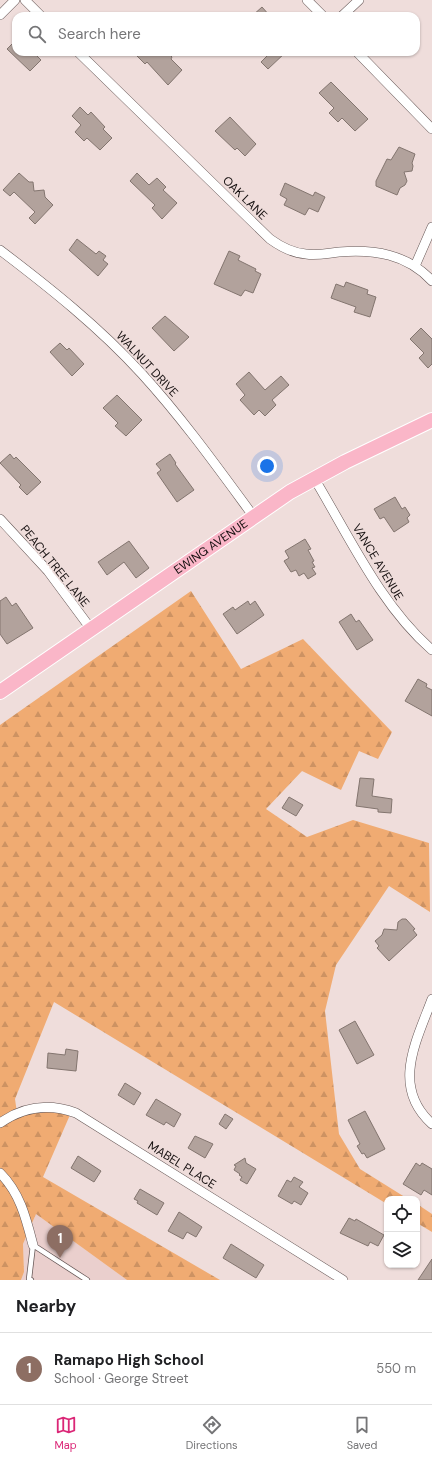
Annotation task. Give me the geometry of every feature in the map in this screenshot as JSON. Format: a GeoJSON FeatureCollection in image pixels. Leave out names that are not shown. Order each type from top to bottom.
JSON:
{"type":"FeatureCollection","features":[{"type":"Feature","properties":{"kind":"main road","name":"EWING AVENUE"},"geometry":{"type":"LineString","coordinates":[[0,692],[254,517],[314,478],[432,420]]}},
{"type":"Feature","properties":{"kind":"street"},"geometry":{"type":"LineString","coordinates":[[0,15],[15,0]]}},
{"type":"Feature","properties":{"kind":"street"},"geometry":{"type":"LineString","coordinates":[[25,0],[38,12]]}},
{"type":"Feature","properties":{"kind":"street"},"geometry":{"type":"LineString","coordinates":[[308,0],[318,12]]}},
{"type":"Feature","properties":{"kind":"street"},"geometry":{"type":"LineString","coordinates":[[346,12],[359,0]]}},
{"type":"Feature","properties":{"kind":"street","name":"OAK LANE"},"geometry":{"type":"LineString","coordinates":[[82,56],[270,239],[281,247],[311,255],[362,250],[377,252],[393,256],[415,266],[432,281]]}},
{"type":"Feature","properties":{"kind":"street"},"geometry":{"type":"LineString","coordinates":[[361,56],[432,129]]}},
{"type":"Feature","properties":{"kind":"street"},"geometry":{"type":"LineString","coordinates":[[415,266],[432,227]]}},
{"type":"Feature","properties":{"kind":"street","name":"WALNUT DRIVE"},"geometry":{"type":"LineString","coordinates":[[0,250],[58,294],[105,337],[141,373],[196,438],[254,517]]}},
{"type":"Feature","properties":{"kind":"street","name":"VANCE AVENUE"},"geometry":{"type":"LineString","coordinates":[[314,478],[388,602],[416,636],[432,650]]}},
{"type":"Feature","properties":{"kind":"street","name":"PEACH TREE LANE"},"geometry":{"type":"LineString","coordinates":[[0,519],[48,571],[91,629]]}},
{"type":"Feature","properties":{"kind":"street"},"geometry":{"type":"LineString","coordinates":[[432,999],[411,1056],[409,1070],[413,1098],[419,1110],[432,1124]]}},
{"type":"Feature","properties":{"kind":"street","name":"MABEL PLACE"},"geometry":{"type":"LineString","coordinates":[[0,1122],[15,1112],[39,1108],[52,1107],[76,1113],[343,1280]]}},
{"type":"Feature","properties":{"kind":"street"},"geometry":{"type":"LineString","coordinates":[[0,1173],[10,1182],[21,1202],[33,1245]]}},
{"type":"Feature","properties":{"kind":"lane"},"geometry":{"type":"LineString","coordinates":[[30,1280],[33,1245],[87,1280]]}},
{"type":"Feature","properties":{"kind":"shaded area"},"geometry":{"type":"Polygon","coordinates":[[[36,1214],[127,1280],[21,1280],[24,1272],[23,1244],[36,1214]]]}},
{"type":"Feature","properties":{"kind":"green space"},"geometry":{"type":"Polygon","coordinates":[[[191,591],[241,669],[303,639],[392,732],[378,759],[359,751],[341,790],[302,771],[266,809],[307,837],[353,820],[429,843],[430,912],[389,886],[336,965],[325,1011],[339,1134],[360,1169],[403,1196],[384,1196],[384,1202],[54,1002],[15,1099],[17,1113],[73,1108],[43,1177],[220,1280],[127,1280],[36,1214],[23,1244],[24,1272],[21,1280],[0,1280],[0,725],[191,591]]]}},
{"type":"Feature","properties":{"kind":"green space"},"geometry":{"type":"Polygon","coordinates":[[[420,1206],[432,1214],[432,1232],[420,1225],[420,1206]]]}},
{"type":"Feature","properties":{"kind":"building"},"geometry":{"type":"Polygon","coordinates":[[[262,7],[266,12],[256,12],[262,7]]]}},
{"type":"Feature","properties":{"kind":"building"},"geometry":{"type":"Polygon","coordinates":[[[12,44],[12,54],[7,49],[12,44]]]}},
{"type":"Feature","properties":{"kind":"building"},"geometry":{"type":"Polygon","coordinates":[[[14,56],[37,56],[41,60],[30,71],[14,56]]]}},
{"type":"Feature","properties":{"kind":"building"},"geometry":{"type":"Polygon","coordinates":[[[137,56],[171,56],[171,59],[182,70],[168,85],[147,62],[145,64],[137,56]]]}},
{"type":"Feature","properties":{"kind":"building"},"geometry":{"type":"Polygon","coordinates":[[[267,56],[282,56],[268,69],[261,62],[267,56]]]}},
{"type":"Feature","properties":{"kind":"building"},"geometry":{"type":"Polygon","coordinates":[[[331,82],[368,119],[355,131],[342,118],[338,122],[329,113],[334,108],[319,93],[331,82]]]}},
{"type":"Feature","properties":{"kind":"building"},"geometry":{"type":"Polygon","coordinates":[[[80,107],[88,115],[91,112],[105,127],[103,129],[112,138],[100,150],[87,138],[84,141],[75,132],[81,125],[72,116],[80,107]]]}},
{"type":"Feature","properties":{"kind":"building"},"geometry":{"type":"Polygon","coordinates":[[[230,117],[256,144],[245,156],[237,148],[235,150],[215,131],[230,117]]]}},
{"type":"Feature","properties":{"kind":"building"},"geometry":{"type":"Polygon","coordinates":[[[399,147],[415,154],[412,163],[412,171],[404,172],[407,181],[405,185],[400,188],[397,195],[376,186],[376,181],[387,159],[391,160],[399,147]]]}},
{"type":"Feature","properties":{"kind":"building"},"geometry":{"type":"Polygon","coordinates":[[[19,173],[29,182],[33,182],[34,191],[44,190],[45,197],[53,205],[35,224],[29,218],[35,212],[14,192],[10,196],[3,190],[19,173]]]}},
{"type":"Feature","properties":{"kind":"building"},"geometry":{"type":"Polygon","coordinates":[[[137,173],[149,185],[157,178],[166,187],[163,190],[177,203],[162,219],[152,208],[155,205],[130,181],[137,173]]]}},
{"type":"Feature","properties":{"kind":"building"},"geometry":{"type":"Polygon","coordinates":[[[285,183],[313,196],[315,192],[325,197],[318,212],[309,208],[305,215],[284,205],[287,199],[280,195],[285,183]]]}},
{"type":"Feature","properties":{"kind":"building"},"geometry":{"type":"Polygon","coordinates":[[[77,239],[96,254],[99,251],[106,256],[103,260],[108,264],[98,276],[69,250],[77,239]]]}},
{"type":"Feature","properties":{"kind":"building"},"geometry":{"type":"Polygon","coordinates":[[[229,251],[240,256],[238,260],[256,269],[255,271],[261,274],[253,293],[245,290],[241,296],[214,284],[229,251]]]}},
{"type":"Feature","properties":{"kind":"building"},"geometry":{"type":"Polygon","coordinates":[[[346,282],[368,290],[367,294],[376,297],[370,317],[354,312],[356,307],[331,298],[336,284],[344,287],[346,282]]]}},
{"type":"Feature","properties":{"kind":"building"},"geometry":{"type":"Polygon","coordinates":[[[165,316],[189,337],[174,351],[152,328],[165,316]]]}},
{"type":"Feature","properties":{"kind":"building"},"geometry":{"type":"Polygon","coordinates":[[[421,328],[432,339],[432,364],[428,368],[419,358],[424,353],[410,339],[421,328]]]}},
{"type":"Feature","properties":{"kind":"building"},"geometry":{"type":"Polygon","coordinates":[[[60,343],[67,350],[69,348],[84,364],[72,376],[50,352],[60,343]]]}},
{"type":"Feature","properties":{"kind":"building"},"geometry":{"type":"Polygon","coordinates":[[[249,372],[265,390],[281,376],[289,385],[272,400],[276,405],[265,416],[259,410],[254,415],[240,400],[245,395],[236,384],[249,372]]]}},
{"type":"Feature","properties":{"kind":"building"},"geometry":{"type":"Polygon","coordinates":[[[117,395],[142,420],[126,436],[115,426],[118,423],[103,408],[117,395]]]}},
{"type":"Feature","properties":{"kind":"building"},"geometry":{"type":"Polygon","coordinates":[[[10,454],[14,459],[16,457],[41,482],[27,495],[19,487],[21,485],[0,463],[10,454]]]}},
{"type":"Feature","properties":{"kind":"building"},"geometry":{"type":"Polygon","coordinates":[[[170,454],[176,463],[175,464],[194,490],[177,502],[157,473],[161,470],[156,464],[170,454]]]}},
{"type":"Feature","properties":{"kind":"building"},"geometry":{"type":"Polygon","coordinates":[[[395,497],[402,509],[405,507],[410,515],[407,518],[409,522],[394,532],[384,517],[380,519],[374,509],[395,497]]]}},
{"type":"Feature","properties":{"kind":"building"},"geometry":{"type":"Polygon","coordinates":[[[305,539],[311,549],[308,550],[314,561],[312,562],[315,567],[312,568],[316,574],[308,579],[304,573],[299,576],[296,570],[291,572],[284,561],[289,558],[285,551],[305,539]]]}},
{"type":"Feature","properties":{"kind":"building"},"geometry":{"type":"Polygon","coordinates":[[[129,541],[149,568],[136,578],[124,562],[107,575],[98,562],[129,541]]]}},
{"type":"Feature","properties":{"kind":"building"},"geometry":{"type":"Polygon","coordinates":[[[6,597],[12,606],[16,603],[33,628],[7,644],[0,634],[0,601],[6,597]]]}},
{"type":"Feature","properties":{"kind":"building"},"geometry":{"type":"Polygon","coordinates":[[[248,601],[250,605],[255,601],[264,615],[237,634],[223,614],[233,607],[235,610],[248,601]]]}},
{"type":"Feature","properties":{"kind":"building"},"geometry":{"type":"Polygon","coordinates":[[[351,614],[356,622],[359,620],[373,640],[357,650],[339,622],[351,614]]]}},
{"type":"Feature","properties":{"kind":"building"},"geometry":{"type":"Polygon","coordinates":[[[418,679],[427,684],[426,687],[432,690],[432,716],[405,701],[418,679]]]}},
{"type":"Feature","properties":{"kind":"building"},"geometry":{"type":"Polygon","coordinates":[[[360,778],[374,779],[372,796],[392,799],[391,813],[378,812],[378,809],[356,806],[360,778]]]}},
{"type":"Feature","properties":{"kind":"building"},"geometry":{"type":"Polygon","coordinates":[[[289,797],[303,805],[296,816],[282,808],[289,797]]]}},
{"type":"Feature","properties":{"kind":"building"},"geometry":{"type":"Polygon","coordinates":[[[402,919],[406,919],[415,929],[413,930],[417,935],[389,961],[377,948],[379,946],[375,941],[382,935],[384,929],[397,930],[398,922],[402,919]]]}},
{"type":"Feature","properties":{"kind":"building"},"geometry":{"type":"Polygon","coordinates":[[[355,1021],[374,1055],[357,1064],[339,1030],[355,1021]]]}},
{"type":"Feature","properties":{"kind":"building"},"geometry":{"type":"Polygon","coordinates":[[[66,1049],[78,1051],[76,1071],[47,1068],[48,1053],[65,1055],[66,1049]]]}},
{"type":"Feature","properties":{"kind":"building"},"geometry":{"type":"Polygon","coordinates":[[[125,1083],[141,1093],[134,1105],[118,1095],[125,1083]]]}},
{"type":"Feature","properties":{"kind":"building"},"geometry":{"type":"Polygon","coordinates":[[[156,1099],[181,1114],[174,1127],[166,1122],[164,1125],[146,1115],[156,1099]]]}},
{"type":"Feature","properties":{"kind":"building"},"geometry":{"type":"Polygon","coordinates":[[[365,1111],[385,1149],[367,1158],[364,1153],[362,1154],[357,1146],[360,1144],[348,1120],[365,1111]]]}},
{"type":"Feature","properties":{"kind":"building"},"geometry":{"type":"Polygon","coordinates":[[[225,1114],[233,1119],[226,1129],[219,1124],[225,1114]]]}},
{"type":"Feature","properties":{"kind":"building"},"geometry":{"type":"Polygon","coordinates":[[[195,1136],[213,1144],[205,1158],[188,1148],[195,1136]]]}},
{"type":"Feature","properties":{"kind":"building"},"geometry":{"type":"Polygon","coordinates":[[[78,1156],[101,1171],[94,1182],[71,1168],[78,1156]]]}},
{"type":"Feature","properties":{"kind":"building"},"geometry":{"type":"Polygon","coordinates":[[[245,1158],[246,1163],[256,1169],[247,1184],[240,1180],[242,1177],[234,1170],[236,1166],[234,1165],[245,1158]]]}},
{"type":"Feature","properties":{"kind":"building"},"geometry":{"type":"Polygon","coordinates":[[[416,1163],[420,1166],[422,1163],[432,1169],[432,1195],[424,1190],[421,1195],[403,1184],[416,1163]]]}},
{"type":"Feature","properties":{"kind":"building"},"geometry":{"type":"Polygon","coordinates":[[[294,1177],[303,1182],[299,1187],[308,1193],[301,1205],[294,1201],[292,1204],[278,1196],[287,1180],[291,1182],[294,1177]]]}},
{"type":"Feature","properties":{"kind":"building"},"geometry":{"type":"Polygon","coordinates":[[[140,1189],[164,1203],[157,1215],[137,1203],[138,1201],[134,1199],[140,1189]]]}},
{"type":"Feature","properties":{"kind":"building"},"geometry":{"type":"Polygon","coordinates":[[[179,1212],[202,1227],[196,1237],[187,1232],[183,1239],[168,1231],[179,1212]]]}},
{"type":"Feature","properties":{"kind":"building"},"geometry":{"type":"Polygon","coordinates":[[[349,1218],[355,1221],[356,1219],[384,1235],[378,1246],[370,1242],[368,1246],[340,1233],[349,1218]]]}},
{"type":"Feature","properties":{"kind":"building"},"geometry":{"type":"Polygon","coordinates":[[[231,1244],[264,1265],[256,1278],[223,1258],[231,1244]]]}},
{"type":"Feature","properties":{"kind":"building"},"geometry":{"type":"Polygon","coordinates":[[[432,1259],[432,1280],[418,1280],[432,1259]]]}},
{"type":"Feature","properties":{"kind":"place","name":"Ramapo High School"},"geometry":{"type":"Point","coordinates":[60,1258]}}]}
